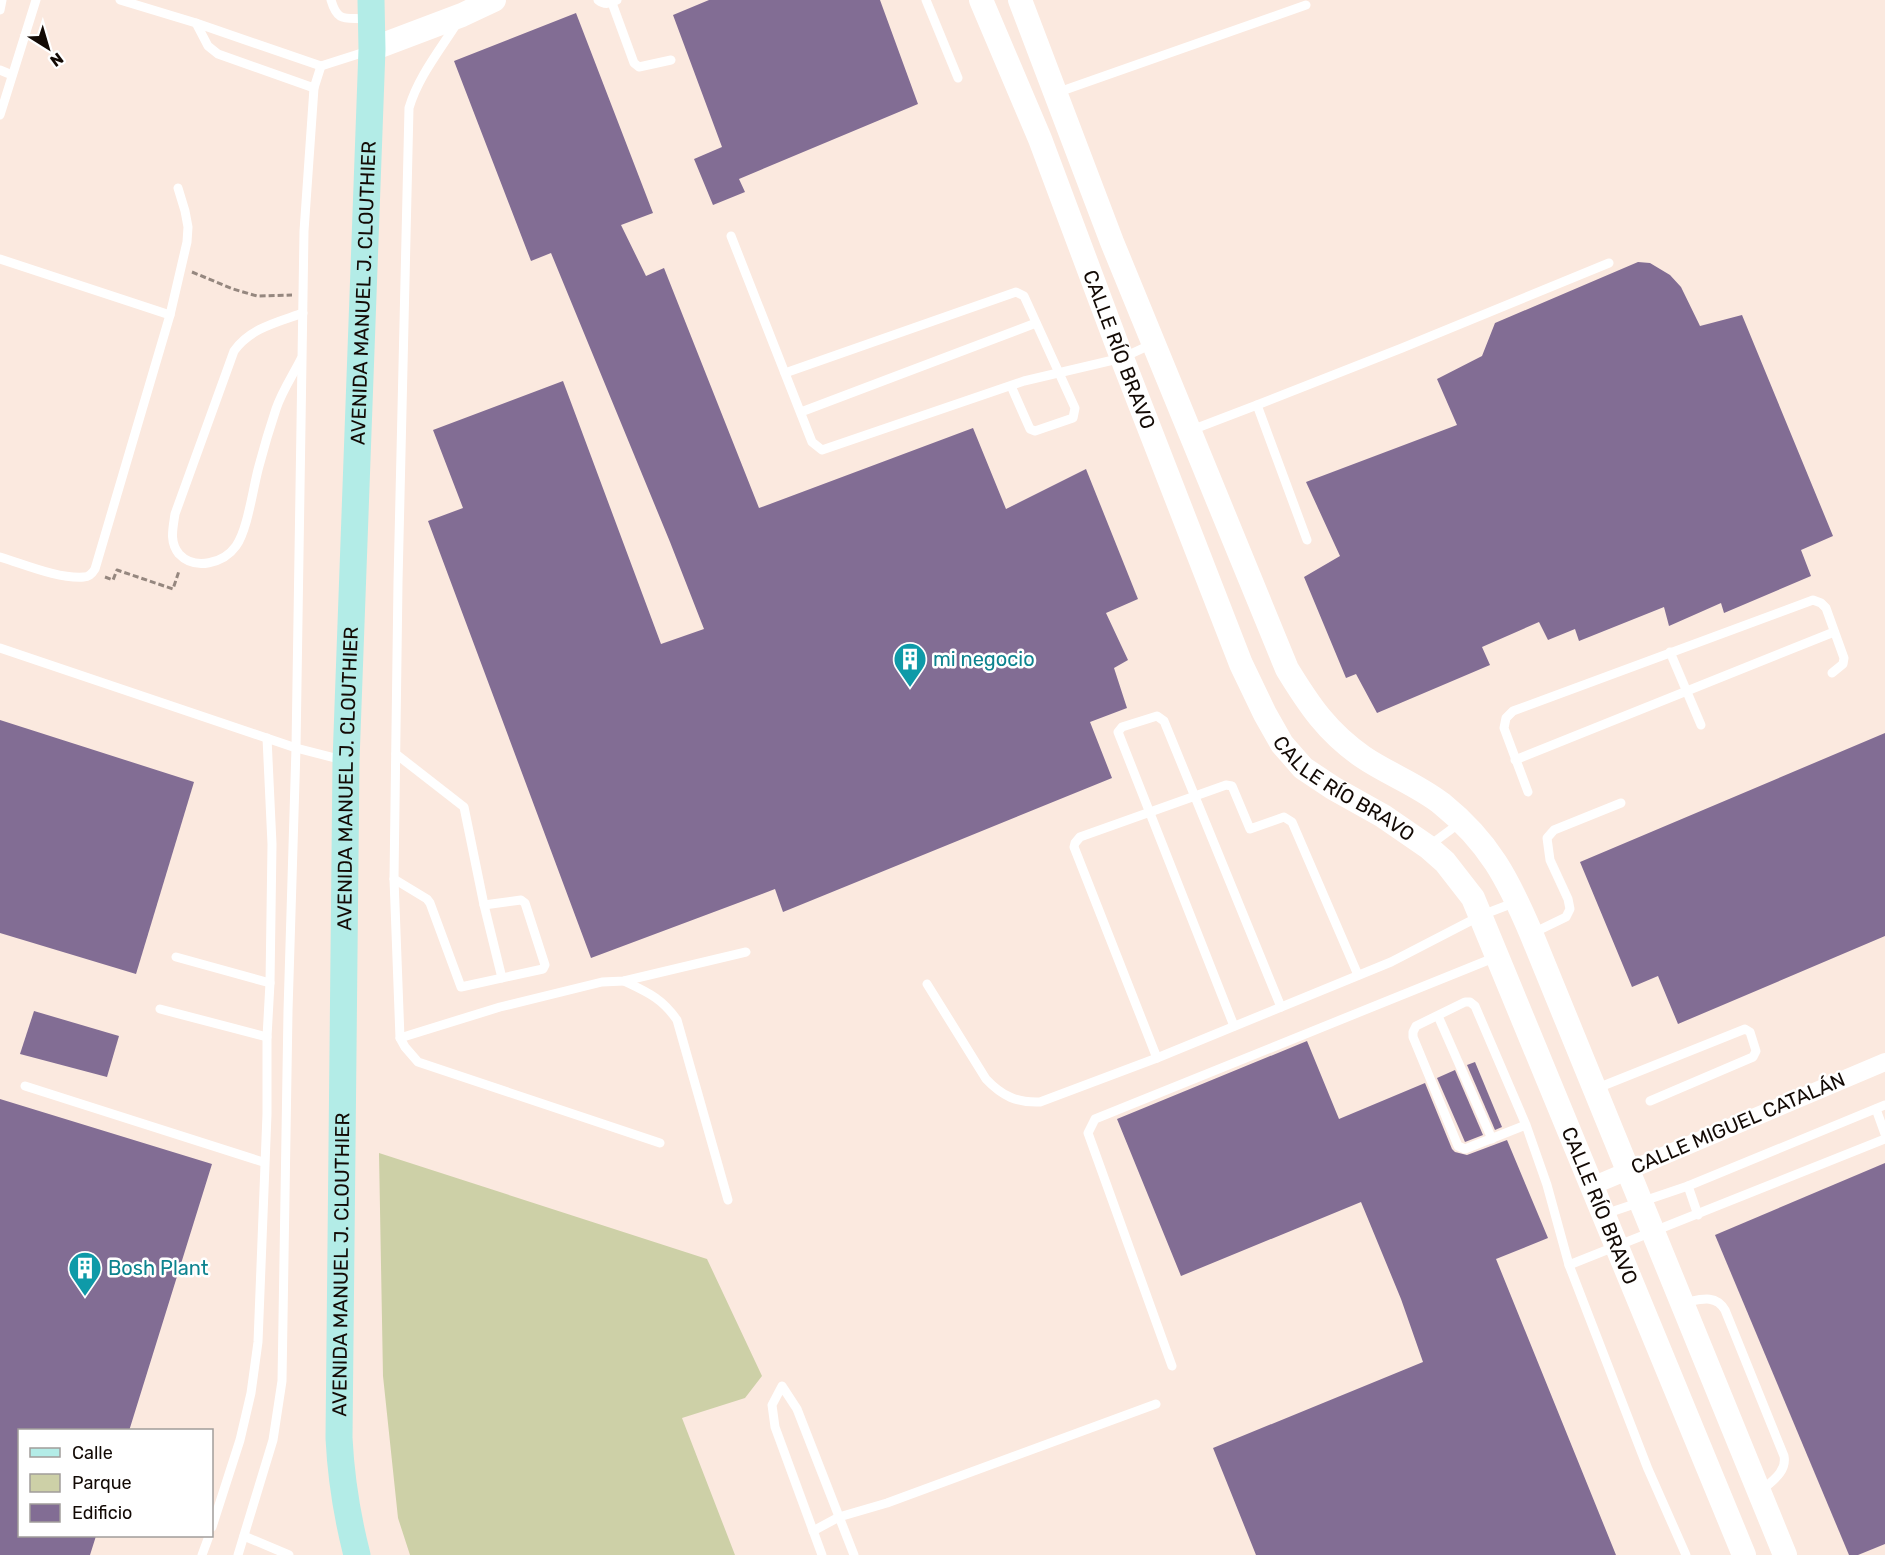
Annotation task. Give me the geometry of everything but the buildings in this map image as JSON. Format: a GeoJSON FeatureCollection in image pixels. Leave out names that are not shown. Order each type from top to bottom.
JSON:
{"type":"FeatureCollection","features":[{"type":"Feature","properties":{"kind":"main road","name":"AVENIDA MANUEL J. CLOUTHIER"},"geometry":{"type":"LineString","coordinates":[[357,1555],[345,1499],[339,1438],[346,761],[372,50],[371,10]]}},
{"type":"Feature","properties":{"kind":"street"},"geometry":{"type":"LineString","coordinates":[[372,50],[494,0]]}},
{"type":"Feature","properties":{"kind":"street","name":"CALLE RÍO BRAVO"},"geometry":{"type":"LineString","coordinates":[[981,0],[1040,139],[1241,664],[1265,714],[1282,744],[1303,768],[1383,816],[1428,847],[1445,862],[1473,898],[1482,915],[1744,1555]]}},
{"type":"Feature","properties":{"kind":"street","name":"CALLE RÍO BRAVO"},"geometry":{"type":"LineString","coordinates":[[1020,0],[1112,242],[1287,669],[1311,709],[1332,731],[1363,757],[1440,803],[1461,822],[1497,862],[1531,933],[1785,1555]]}},
{"type":"Feature","properties":{"kind":"street"},"geometry":{"type":"LineString","coordinates":[[1084,252],[1112,242]]}},
{"type":"Feature","properties":{"kind":"street","name":"CALLE MIGUEL CATALÁN"},"geometry":{"type":"LineString","coordinates":[[1592,1186],[1885,1062]]}},
{"type":"Feature","properties":{"kind":"lane"},"geometry":{"type":"LineString","coordinates":[[0,10],[2,0]]}},
{"type":"Feature","properties":{"kind":"lane"},"geometry":{"type":"LineString","coordinates":[[0,115],[36,0]]}},
{"type":"Feature","properties":{"kind":"lane"},"geometry":{"type":"LineString","coordinates":[[120,0],[196,23],[321,66],[372,50]]}},
{"type":"Feature","properties":{"kind":"lane"},"geometry":{"type":"LineString","coordinates":[[331,0],[339,17],[371,10]]}},
{"type":"Feature","properties":{"kind":"lane"},"geometry":{"type":"LineString","coordinates":[[598,0],[603,3],[615,1],[634,63],[639,67],[671,60]]}},
{"type":"Feature","properties":{"kind":"lane"},"geometry":{"type":"LineString","coordinates":[[926,0],[958,78]]}},
{"type":"Feature","properties":{"kind":"lane"},"geometry":{"type":"LineString","coordinates":[[1056,93],[1306,5]]}},
{"type":"Feature","properties":{"kind":"lane"},"geometry":{"type":"LineString","coordinates":[[462,15],[421,79],[409,108],[394,879],[400,1038],[418,1062],[660,1143]]}},
{"type":"Feature","properties":{"kind":"lane"},"geometry":{"type":"LineString","coordinates":[[196,23],[208,46],[218,54],[314,88]]}},
{"type":"Feature","properties":{"kind":"lane"},"geometry":{"type":"LineString","coordinates":[[238,1555],[273,1440],[282,1381],[288,1011],[296,748],[304,231],[314,88],[321,66]]}},
{"type":"Feature","properties":{"kind":"lane"},"geometry":{"type":"LineString","coordinates":[[0,70],[12,75]]}},
{"type":"Feature","properties":{"kind":"lane"},"geometry":{"type":"LineString","coordinates":[[0,557],[57,574],[85,578],[93,573],[170,315],[187,242],[188,227],[178,188]]}},
{"type":"Feature","properties":{"kind":"lane"},"geometry":{"type":"LineString","coordinates":[[731,236],[812,442],[819,449],[827,449],[1060,371],[1122,358],[1154,343]]}},
{"type":"Feature","properties":{"kind":"lane"},"geometry":{"type":"LineString","coordinates":[[0,259],[170,315]]}},
{"type":"Feature","properties":{"kind":"lane"},"geometry":{"type":"LineString","coordinates":[[1189,431],[1402,348],[1609,262]]}},
{"type":"Feature","properties":{"kind":"lane"},"geometry":{"type":"LineString","coordinates":[[785,373],[1016,292],[1024,296],[1060,371],[1075,408],[1073,418],[1035,431],[1030,429],[1011,386]]}},
{"type":"Feature","properties":{"kind":"lane"},"geometry":{"type":"LineString","coordinates":[[302,357],[277,406],[242,532],[236,546],[220,559],[209,563],[183,558],[177,551],[172,538],[175,514],[234,351],[251,333],[303,313]]}},
{"type":"Feature","properties":{"kind":"lane"},"geometry":{"type":"LineString","coordinates":[[801,412],[1036,323]]}},
{"type":"Feature","properties":{"kind":"lane"},"geometry":{"type":"LineString","coordinates":[[1257,405],[1307,540]]}},
{"type":"Feature","properties":{"kind":"lane"},"geometry":{"type":"LineString","coordinates":[[1528,792],[1504,728],[1506,718],[1514,711],[1813,600],[1824,605],[1844,658],[1843,664],[1832,673]]}},
{"type":"Feature","properties":{"kind":"lane"},"geometry":{"type":"LineString","coordinates":[[1515,760],[1834,632]]}},
{"type":"Feature","properties":{"kind":"lane"},"geometry":{"type":"LineString","coordinates":[[0,648],[296,748],[346,761]]}},
{"type":"Feature","properties":{"kind":"lane"},"geometry":{"type":"LineString","coordinates":[[1670,652],[1701,724]]}},
{"type":"Feature","properties":{"kind":"lane"},"geometry":{"type":"LineString","coordinates":[[1234,1026],[1118,732],[1122,727],[1157,716],[1162,718],[1281,1007]]}},
{"type":"Feature","properties":{"kind":"lane"},"geometry":{"type":"LineString","coordinates":[[213,1524],[240,1440],[258,1342],[270,982],[272,844],[267,738]]}},
{"type":"Feature","properties":{"kind":"lane"},"geometry":{"type":"LineString","coordinates":[[396,754],[464,807],[502,978]]}},
{"type":"Feature","properties":{"kind":"lane"},"geometry":{"type":"LineString","coordinates":[[1157,1058],[1074,847],[1080,837],[1229,785],[1234,788],[1250,829],[1284,817],[1292,822],[1358,975]]}},
{"type":"Feature","properties":{"kind":"lane"},"geometry":{"type":"LineString","coordinates":[[1531,933],[1566,917],[1570,909],[1551,860],[1547,838],[1554,830],[1622,803]]}},
{"type":"Feature","properties":{"kind":"lane"},"geometry":{"type":"LineString","coordinates":[[1428,847],[1461,822]]}},
{"type":"Feature","properties":{"kind":"lane"},"geometry":{"type":"LineString","coordinates":[[394,879],[430,903],[461,987],[543,969],[545,965],[525,903],[521,900],[484,905]]}},
{"type":"Feature","properties":{"kind":"lane"},"geometry":{"type":"LineString","coordinates":[[927,984],[986,1079],[998,1092],[1025,1103],[1040,1102],[1157,1058],[1391,962],[1482,915],[1518,902]]}},
{"type":"Feature","properties":{"kind":"lane"},"geometry":{"type":"LineString","coordinates":[[400,1038],[500,1007],[602,982],[624,981],[746,952]]}},
{"type":"Feature","properties":{"kind":"lane"},"geometry":{"type":"LineString","coordinates":[[1172,1366],[1088,1133],[1095,1119],[1498,956]]}},
{"type":"Feature","properties":{"kind":"lane"},"geometry":{"type":"LineString","coordinates":[[176,957],[270,982]]}},
{"type":"Feature","properties":{"kind":"lane"},"geometry":{"type":"LineString","coordinates":[[624,981],[656,996],[677,1020],[728,1200]]}},
{"type":"Feature","properties":{"kind":"lane"},"geometry":{"type":"LineString","coordinates":[[1526,1125],[1465,1149],[1455,1144],[1412,1034],[1416,1026],[1465,1002],[1476,1006],[1526,1125],[1547,1185],[1569,1265],[1648,1470],[1686,1555]]}},
{"type":"Feature","properties":{"kind":"lane"},"geometry":{"type":"LineString","coordinates":[[160,1009],[267,1037]]}},
{"type":"Feature","properties":{"kind":"lane"},"geometry":{"type":"LineString","coordinates":[[1438,1016],[1492,1139]]}},
{"type":"Feature","properties":{"kind":"lane"},"geometry":{"type":"LineString","coordinates":[[1595,1089],[1745,1029],[1750,1032],[1756,1051],[1753,1057],[1650,1101]]}},
{"type":"Feature","properties":{"kind":"lane"},"geometry":{"type":"LineString","coordinates":[[25,1086],[263,1162]]}},
{"type":"Feature","properties":{"kind":"lane"},"geometry":{"type":"LineString","coordinates":[[1569,1265],[1698,1215],[1885,1137],[1881,1107],[1688,1185],[1604,1215]]}},
{"type":"Feature","properties":{"kind":"lane"},"geometry":{"type":"LineString","coordinates":[[1688,1185],[1698,1215]]}},
{"type":"Feature","properties":{"kind":"lane"},"geometry":{"type":"LineString","coordinates":[[1682,1303],[1709,1298],[1720,1303],[1725,1310],[1784,1456],[1783,1470],[1759,1492]]}},
{"type":"Feature","properties":{"kind":"lane"},"geometry":{"type":"LineString","coordinates":[[822,1555],[775,1427],[772,1406],[782,1386],[797,1408],[854,1555]]}},
{"type":"Feature","properties":{"kind":"lane"},"geometry":{"type":"LineString","coordinates":[[813,1531],[839,1517],[887,1503],[1156,1404]]}},
{"type":"Feature","properties":{"kind":"lane"},"geometry":{"type":"LineString","coordinates":[[244,1536],[289,1555]]}},
{"type":"Feature","properties":{"kind":"lane"},"geometry":{"type":"LineString","coordinates":[[202,1555],[209,1537]]}},
{"type":"Feature","properties":{"kind":"path"},"geometry":{"type":"LineString","coordinates":[[181,269],[256,296],[303,294]]}},
{"type":"Feature","properties":{"kind":"path"},"geometry":{"type":"LineString","coordinates":[[93,573],[114,580],[117,570],[173,589],[183,558]]}},
{"type":"Feature","properties":{"kind":"green space"},"geometry":{"type":"Polygon","coordinates":[[[379,1153],[707,1259],[762,1376],[745,1398],[682,1418],[735,1555],[410,1555],[398,1518],[383,1376],[379,1153]]]}},
{"type":"Feature","properties":{"kind":"place","name":"mi negocio"},"geometry":{"type":"Point","coordinates":[910,688]}},
{"type":"Feature","properties":{"kind":"place","name":"Bosh Plant"},"geometry":{"type":"Point","coordinates":[85,1297]}}]}
